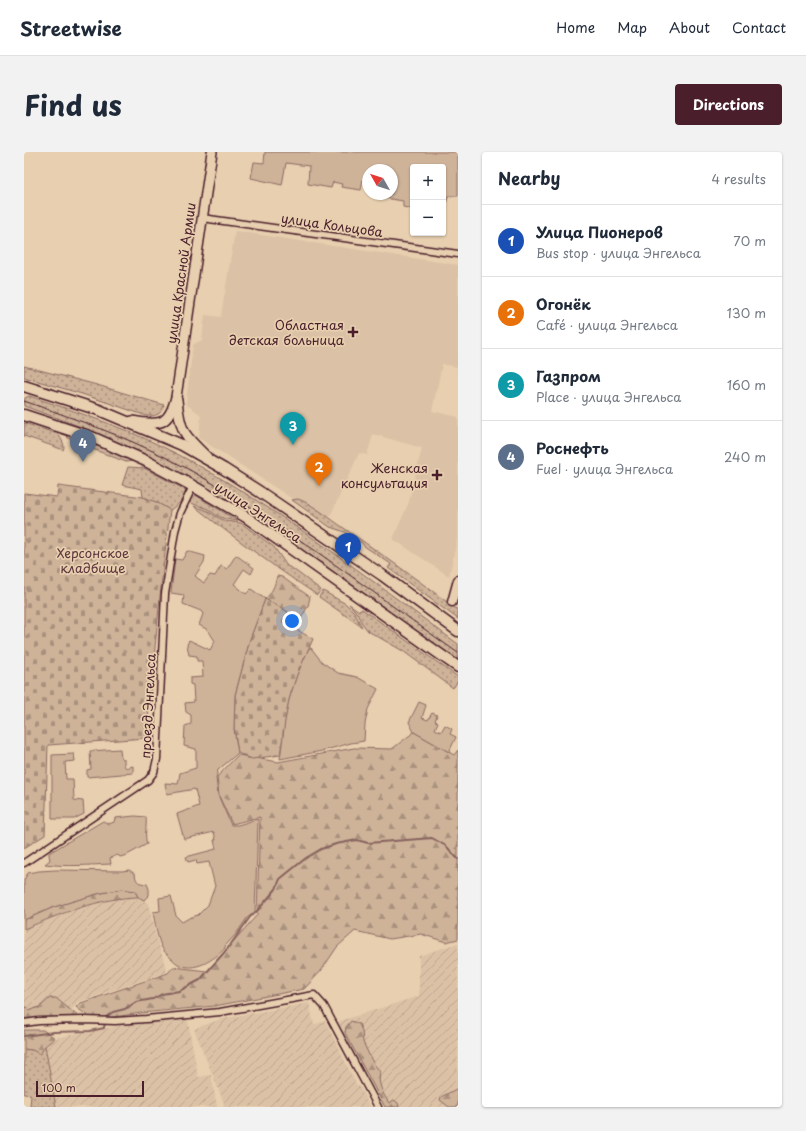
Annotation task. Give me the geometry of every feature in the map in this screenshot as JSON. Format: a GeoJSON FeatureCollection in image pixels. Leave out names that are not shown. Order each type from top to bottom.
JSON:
{"type":"FeatureCollection","features":[{"type":"Feature","properties":{"kind":"main road","name":"улица Красной Армии"},"geometry":{"type":"LineString","coordinates":[[176,397],[212,152]]}},
{"type":"Feature","properties":{"kind":"main road","name":"улица Энгельса"},"geometry":{"type":"LineString","coordinates":[[24,386],[99,410],[182,445],[260,492],[458,630]]}},
{"type":"Feature","properties":{"kind":"main road"},"geometry":{"type":"LineString","coordinates":[[24,394],[47,393]]}},
{"type":"Feature","properties":{"kind":"main road"},"geometry":{"type":"LineString","coordinates":[[118,418],[142,423],[158,424],[164,421],[168,416],[173,408],[176,397]]}},
{"type":"Feature","properties":{"kind":"main road"},"geometry":{"type":"LineString","coordinates":[[176,397],[182,430],[208,458],[224,469]]}},
{"type":"Feature","properties":{"kind":"main road"},"geometry":{"type":"LineString","coordinates":[[24,409],[39,420]]}},
{"type":"Feature","properties":{"kind":"main road","name":"улица Энгельса"},"geometry":{"type":"LineString","coordinates":[[24,415],[94,438],[146,461],[193,486],[246,517],[458,667]]}},
{"type":"Feature","properties":{"kind":"street","name":"улица Кольцова"},"geometry":{"type":"LineString","coordinates":[[202,218],[458,254]]}},
{"type":"Feature","properties":{"kind":"street","name":"проезд Энгельса"},"geometry":{"type":"LineString","coordinates":[[24,863],[148,780],[154,772],[157,759],[165,594],[175,531],[180,513],[193,486]]}},
{"type":"Feature","properties":{"kind":"street"},"geometry":{"type":"LineString","coordinates":[[452,602],[458,580]]}},
{"type":"Feature","properties":{"kind":"street"},"geometry":{"type":"LineString","coordinates":[[24,1024],[39,1021],[115,1021],[159,1018],[220,1012],[314,996],[324,1006],[378,1107]]}},
{"type":"Feature","properties":{"kind":"shaded area"},"geometry":{"type":"Polygon","coordinates":[[[235,231],[458,265],[458,367],[442,364],[432,411],[458,417],[458,535],[449,576],[393,539],[409,502],[422,448],[373,434],[367,455],[359,453],[327,521],[199,438],[201,415],[186,404],[193,345],[202,340],[205,315],[221,317],[235,231]]]}},
{"type":"Feature","properties":{"kind":"shaded area"},"geometry":{"type":"Polygon","coordinates":[[[129,897],[144,900],[148,904],[167,972],[78,1002],[69,1013],[41,1006],[29,1011],[27,1007],[24,1008],[24,929],[95,904],[129,897]]]}},
{"type":"Feature","properties":{"kind":"shaded area"},"geometry":{"type":"Polygon","coordinates":[[[458,943],[458,1107],[384,1107],[337,1022],[419,996],[419,956],[458,943]]]}},
{"type":"Feature","properties":{"kind":"shaded area"},"geometry":{"type":"Polygon","coordinates":[[[309,1003],[314,1025],[325,1021],[357,1086],[359,1086],[370,1107],[223,1107],[224,1103],[194,1029],[221,1019],[309,1003]]]}},
{"type":"Feature","properties":{"kind":"shaded area"},"geometry":{"type":"Polygon","coordinates":[[[187,1016],[198,1077],[211,1075],[217,1107],[56,1107],[45,1046],[55,1038],[165,1017],[187,1016]]]}},
{"type":"Feature","properties":{"kind":"green space"},"geometry":{"type":"Polygon","coordinates":[[[265,152],[458,152],[458,196],[448,196],[446,205],[446,164],[410,164],[410,208],[403,207],[403,201],[397,200],[398,164],[362,164],[361,190],[341,187],[342,184],[333,182],[331,188],[308,184],[309,166],[286,163],[282,185],[251,178],[254,162],[264,163],[265,152]]]}},
{"type":"Feature","properties":{"kind":"green space"},"geometry":{"type":"Polygon","coordinates":[[[24,366],[97,385],[164,405],[158,414],[147,416],[82,394],[24,377],[24,366]]]}},
{"type":"Feature","properties":{"kind":"green space"},"geometry":{"type":"Polygon","coordinates":[[[29,396],[144,438],[181,456],[253,498],[357,569],[458,644],[458,661],[317,560],[228,500],[174,470],[90,430],[24,406],[25,398],[29,396]]]}},
{"type":"Feature","properties":{"kind":"green space"},"geometry":{"type":"Polygon","coordinates":[[[24,423],[58,434],[64,444],[63,450],[24,436],[24,423]]]}},
{"type":"Feature","properties":{"kind":"green space"},"geometry":{"type":"Polygon","coordinates":[[[69,435],[93,443],[133,461],[126,462],[72,441],[67,437],[69,435]]]}},
{"type":"Feature","properties":{"kind":"green space"},"geometry":{"type":"Polygon","coordinates":[[[128,467],[144,468],[186,490],[184,496],[178,504],[170,510],[143,497],[142,489],[122,485],[128,467]]]}},
{"type":"Feature","properties":{"kind":"green space","name":"Херсонское кладбище"},"geometry":{"type":"Polygon","coordinates":[[[58,486],[143,497],[170,510],[146,738],[48,745],[45,835],[24,848],[24,493],[57,497],[58,486]]]}},
{"type":"Feature","properties":{"kind":"green space"},"geometry":{"type":"Polygon","coordinates":[[[192,493],[238,521],[225,519],[208,509],[191,503],[188,501],[192,493]]]}},
{"type":"Feature","properties":{"kind":"green space"},"geometry":{"type":"Polygon","coordinates":[[[298,499],[308,503],[324,514],[458,610],[458,619],[388,568],[391,564],[364,546],[362,543],[345,532],[330,527],[292,500],[298,499]]]}},
{"type":"Feature","properties":{"kind":"green space"},"geometry":{"type":"Polygon","coordinates":[[[194,506],[208,511],[225,521],[241,523],[274,547],[287,566],[321,590],[317,595],[255,552],[194,506]]]}},
{"type":"Feature","properties":{"kind":"green space"},"geometry":{"type":"Polygon","coordinates":[[[187,551],[205,556],[204,562],[195,576],[204,583],[210,575],[215,576],[221,566],[227,569],[236,555],[254,568],[251,574],[244,569],[234,584],[246,594],[251,589],[265,599],[250,639],[235,695],[234,729],[238,753],[218,770],[216,778],[218,795],[231,825],[238,825],[258,819],[255,912],[247,918],[220,953],[210,961],[191,967],[178,964],[163,949],[158,938],[153,912],[160,911],[159,898],[171,896],[176,916],[182,922],[198,915],[208,905],[215,886],[209,862],[197,864],[196,860],[188,862],[186,857],[216,849],[214,832],[184,839],[177,814],[199,806],[195,789],[167,794],[165,783],[178,784],[180,773],[196,768],[196,749],[184,746],[185,726],[191,724],[191,715],[186,712],[185,703],[194,702],[193,685],[190,684],[190,678],[203,677],[202,661],[197,661],[197,656],[189,655],[187,645],[189,640],[210,650],[215,641],[208,630],[199,625],[203,614],[201,611],[183,604],[184,595],[171,593],[175,559],[182,560],[187,551]]]}},
{"type":"Feature","properties":{"kind":"green space"},"geometry":{"type":"Polygon","coordinates":[[[277,576],[282,577],[310,597],[308,606],[295,629],[283,622],[288,612],[265,599],[273,589],[277,576]]]}},
{"type":"Feature","properties":{"kind":"green space"},"geometry":{"type":"Polygon","coordinates":[[[323,591],[346,604],[354,612],[362,627],[319,597],[323,591]]]}},
{"type":"Feature","properties":{"kind":"green space"},"geometry":{"type":"Polygon","coordinates":[[[265,599],[288,612],[283,622],[313,639],[297,675],[289,700],[280,755],[252,759],[238,753],[234,729],[235,695],[250,639],[265,599]]]}},
{"type":"Feature","properties":{"kind":"green space"},"geometry":{"type":"Polygon","coordinates":[[[349,604],[359,611],[362,609],[458,677],[458,681],[453,688],[403,651],[368,631],[349,604]]]}},
{"type":"Feature","properties":{"kind":"green space"},"geometry":{"type":"Polygon","coordinates":[[[309,648],[311,648],[322,662],[338,673],[357,677],[378,689],[368,709],[364,741],[280,759],[289,700],[297,675],[309,648]]]}},
{"type":"Feature","properties":{"kind":"green space"},"geometry":{"type":"Polygon","coordinates":[[[419,702],[426,705],[422,718],[428,720],[432,713],[437,715],[435,721],[438,722],[435,729],[441,732],[445,725],[452,729],[450,734],[456,737],[449,752],[414,732],[409,722],[419,702]]]}},
{"type":"Feature","properties":{"kind":"green space"},"geometry":{"type":"Polygon","coordinates":[[[414,732],[454,755],[458,750],[458,939],[446,942],[421,934],[390,939],[355,931],[337,947],[321,971],[304,989],[215,1006],[141,1013],[93,1020],[76,1007],[81,1003],[168,973],[173,967],[207,971],[257,915],[260,817],[232,824],[219,796],[217,777],[238,755],[278,762],[354,748],[392,749],[414,732]]]}},
{"type":"Feature","properties":{"kind":"green space"},"geometry":{"type":"Polygon","coordinates":[[[120,749],[121,758],[124,759],[124,765],[126,768],[133,766],[133,773],[87,777],[87,770],[91,769],[90,751],[120,749]]]}},
{"type":"Feature","properties":{"kind":"green space"},"geometry":{"type":"Polygon","coordinates":[[[74,754],[75,761],[65,762],[66,779],[73,779],[74,800],[83,801],[84,814],[74,819],[52,819],[52,755],[74,754]]]}},
{"type":"Feature","properties":{"kind":"green space"},"geometry":{"type":"Polygon","coordinates":[[[135,816],[146,817],[147,844],[127,855],[120,857],[118,855],[110,858],[111,864],[70,866],[45,864],[50,860],[49,853],[103,821],[109,824],[114,822],[115,818],[135,816]]]}},
{"type":"Feature","properties":{"kind":"green space"},"geometry":{"type":"Polygon","coordinates":[[[56,870],[129,870],[135,874],[138,882],[147,884],[149,895],[144,900],[138,897],[135,891],[122,889],[97,894],[54,907],[24,920],[24,880],[28,873],[56,870]]]}},
{"type":"Feature","properties":{"kind":"green space"},"geometry":{"type":"Polygon","coordinates":[[[122,889],[135,891],[138,897],[109,900],[94,904],[24,929],[24,920],[54,907],[97,894],[122,889]]]}},
{"type":"Feature","properties":{"kind":"green space"},"geometry":{"type":"Polygon","coordinates":[[[50,998],[56,998],[80,1018],[24,1023],[24,1008],[27,1007],[29,1011],[41,1006],[50,998]]]}},
{"type":"Feature","properties":{"kind":"green space"},"geometry":{"type":"Polygon","coordinates":[[[351,1021],[359,1024],[362,1031],[363,1042],[372,1061],[380,1072],[379,1080],[385,1096],[389,1103],[394,1100],[398,1103],[399,1107],[385,1107],[345,1033],[346,1027],[351,1021]]]}},
{"type":"Feature","properties":{"kind":"green space"},"geometry":{"type":"Polygon","coordinates":[[[24,1030],[43,1030],[55,1038],[45,1046],[40,1054],[32,1050],[24,1049],[24,1030]]]}},
{"type":"Feature","properties":{"kind":"green space"},"geometry":{"type":"Polygon","coordinates":[[[45,1046],[56,1107],[30,1107],[31,1095],[24,1094],[24,1049],[32,1050],[45,1046]]]}},
{"type":"Feature","properties":{"kind":"green space"},"geometry":{"type":"Polygon","coordinates":[[[458,1088],[458,1107],[449,1107],[440,1100],[441,1097],[458,1088]]]}},
{"type":"Feature","properties":{"kind":"waterway"},"geometry":{"type":"LineString","coordinates":[[24,1036],[54,1032],[90,1031],[104,1028],[106,1017],[113,1012],[125,1009],[136,1002],[153,999],[162,994],[179,991],[200,980],[228,948],[250,917],[276,889],[280,879],[306,858],[321,849],[336,844],[357,840],[368,843],[432,838],[446,846],[458,859]]}},
{"type":"Feature","properties":{"kind":"tram line"},"geometry":{"type":"LineString","coordinates":[[24,401],[114,434],[167,458],[209,481],[249,506],[345,571],[458,653]]}},
{"type":"Feature","properties":{"kind":"place","name":"Областная детская больница"},"geometry":{"type":"Point","coordinates":[353,332]}},
{"type":"Feature","properties":{"kind":"place","name":"Газпром"},"geometry":{"type":"Point","coordinates":[293,445]}},
{"type":"Feature","properties":{"kind":"place","name":"Роснефть"},"geometry":{"type":"Point","coordinates":[83,462]}},
{"type":"Feature","properties":{"kind":"place","name":"Женская консультация"},"geometry":{"type":"Point","coordinates":[437,475]}},
{"type":"Feature","properties":{"kind":"place","name":"Огонёк"},"geometry":{"type":"Point","coordinates":[319,486]}},
{"type":"Feature","properties":{"kind":"place","name":"Улица Пионеров"},"geometry":{"type":"Point","coordinates":[348,566]}}]}
